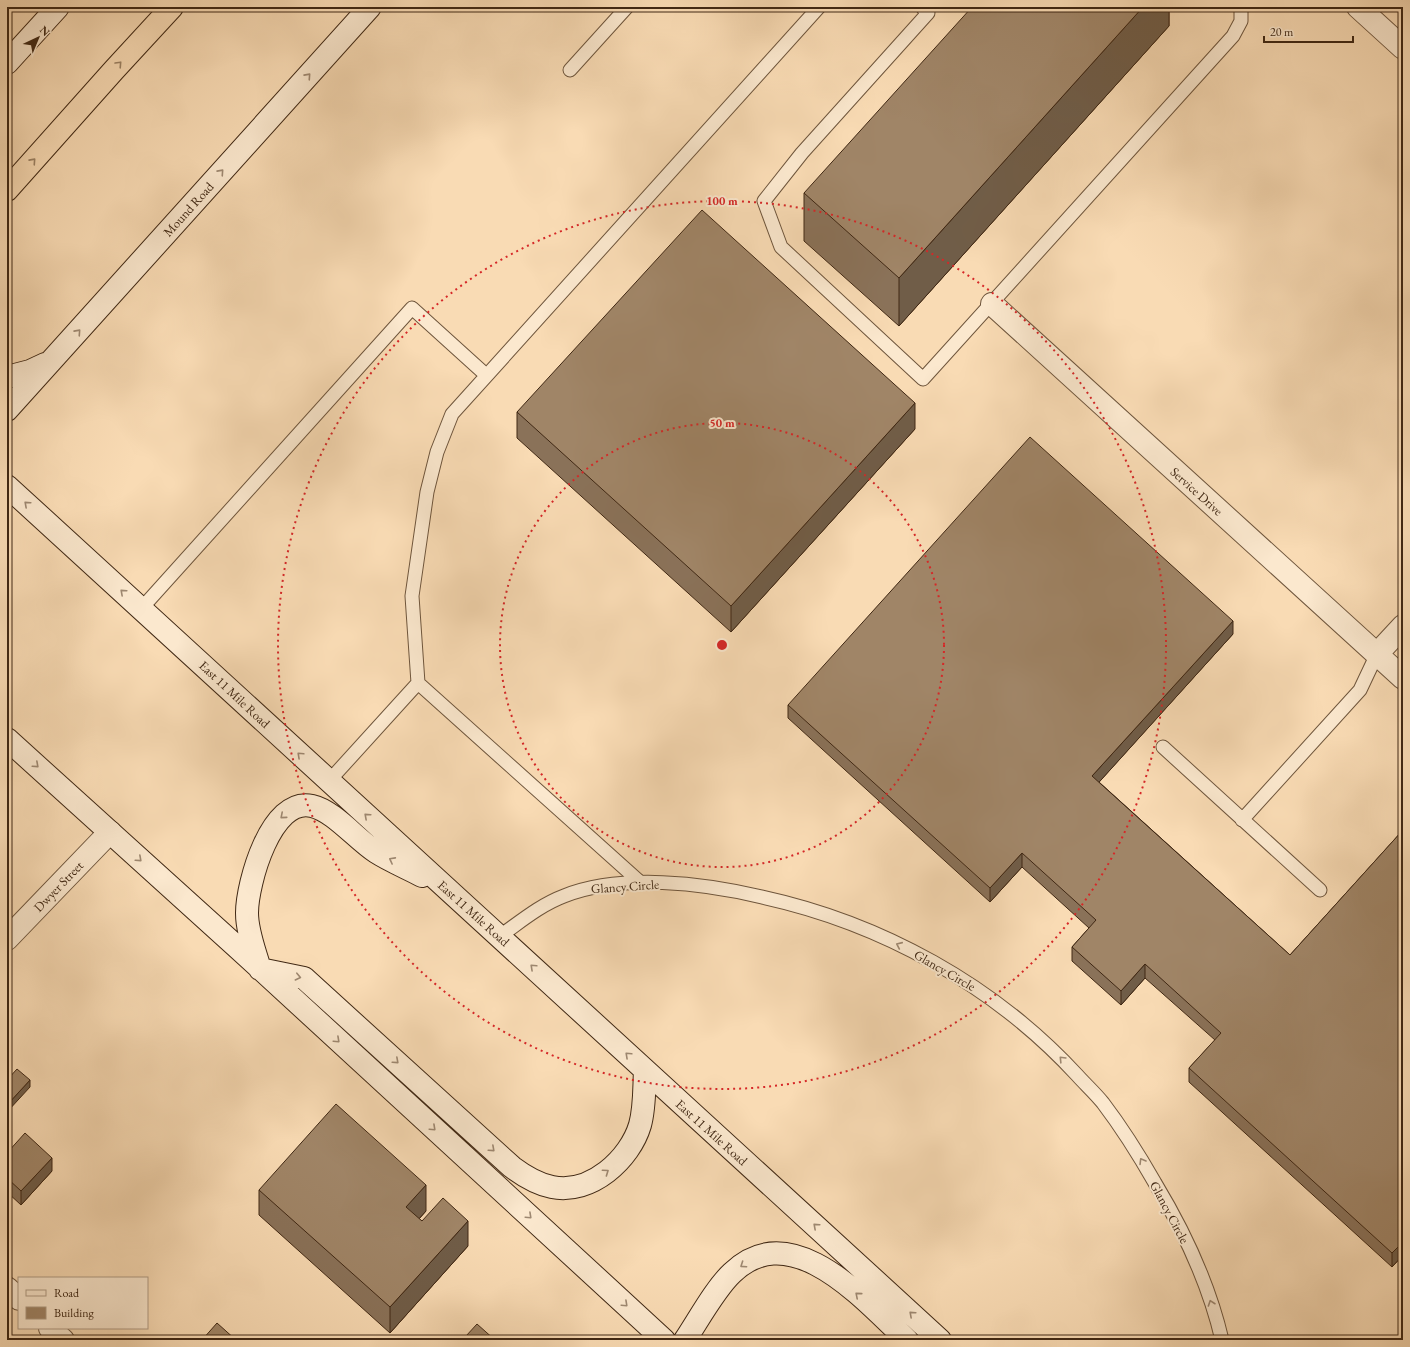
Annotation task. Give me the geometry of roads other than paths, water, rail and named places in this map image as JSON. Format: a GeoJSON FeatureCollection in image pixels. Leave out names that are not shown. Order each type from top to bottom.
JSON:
{"type":"FeatureCollection","features":[{"type":"Feature","properties":{"kind":"highway"},"geometry":{"type":"LineString","coordinates":[[7,190],[172,7]]}},
{"type":"Feature","properties":{"kind":"main road"},"geometry":{"type":"LineString","coordinates":[[7,63],[58,7]]}},
{"type":"Feature","properties":{"kind":"main road","name":"Mound Road"},"geometry":{"type":"LineString","coordinates":[[7,410],[370,7]]}},
{"type":"Feature","properties":{"kind":"main road"},"geometry":{"type":"LineString","coordinates":[[1358,7],[1403,48]]}},
{"type":"Feature","properties":{"kind":"main road","name":"Service Drive"},"geometry":{"type":"LineString","coordinates":[[992,304],[1403,678]]}},
{"type":"Feature","properties":{"kind":"main road"},"geometry":{"type":"LineString","coordinates":[[7,378],[30,371],[52,361]]}},
{"type":"Feature","properties":{"kind":"main road","name":"East 11 Mile Road"},"geometry":{"type":"LineString","coordinates":[[7,486],[940,1340]]}},
{"type":"Feature","properties":{"kind":"main road"},"geometry":{"type":"LineString","coordinates":[[1377,654],[1403,626]]}},
{"type":"Feature","properties":{"kind":"main road"},"geometry":{"type":"LineString","coordinates":[[7,739],[664,1340]]}},
{"type":"Feature","properties":{"kind":"main road"},"geometry":{"type":"LineString","coordinates":[[260,969],[248,924],[248,901],[250,888],[271,830],[278,820],[292,808],[311,805],[322,810],[376,851],[451,892]]}},
{"type":"Feature","properties":{"kind":"main road","name":"Dwyer Street"},"geometry":{"type":"LineString","coordinates":[[7,939],[110,832]]}},
{"type":"Feature","properties":{"kind":"main road"},"geometry":{"type":"LineString","coordinates":[[260,969],[304,978],[512,1167],[539,1184],[554,1188],[567,1188],[594,1180],[607,1172],[627,1152],[634,1140],[640,1124],[643,1109],[645,1070]]}},
{"type":"Feature","properties":{"kind":"main road"},"geometry":{"type":"LineString","coordinates":[[685,1340],[724,1281],[733,1272],[750,1260],[760,1256],[773,1253],[786,1253],[802,1257],[827,1270],[860,1296],[907,1340]]}},
{"type":"Feature","properties":{"kind":"main road"},"geometry":{"type":"LineString","coordinates":[[7,1288],[18,1298]]}},
{"type":"Feature","properties":{"kind":"main road"},"geometry":{"type":"LineString","coordinates":[[51,1329],[63,1340]]}},
{"type":"Feature","properties":{"kind":"lane"},"geometry":{"type":"LineString","coordinates":[[570,70],[628,7]]}},
{"type":"Feature","properties":{"kind":"lane"},"geometry":{"type":"LineString","coordinates":[[641,883],[418,683],[412,596],[427,492],[437,452],[452,414],[819,7]]}},
{"type":"Feature","properties":{"kind":"lane"},"geometry":{"type":"LineString","coordinates":[[922,7],[928,13],[802,153],[764,200],[781,247],[923,379],[1233,36],[1241,20],[1241,7]]}},
{"type":"Feature","properties":{"kind":"lane"},"geometry":{"type":"LineString","coordinates":[[141,609],[412,308],[486,375]]}},
{"type":"Feature","properties":{"kind":"lane"},"geometry":{"type":"LineString","coordinates":[[1242,820],[1360,690],[1377,654]]}},
{"type":"Feature","properties":{"kind":"lane"},"geometry":{"type":"LineString","coordinates":[[329,781],[418,683]]}},
{"type":"Feature","properties":{"kind":"lane"},"geometry":{"type":"LineString","coordinates":[[1163,747],[1320,890]]}},
{"type":"Feature","properties":{"kind":"lane","name":"Glancy Circle"},"geometry":{"type":"LineString","coordinates":[[500,936],[540,908],[562,896],[587,888],[641,883],[694,885],[733,890],[790,903],[864,929],[927,957],[983,993],[1024,1024],[1061,1057],[1102,1102],[1139,1155],[1172,1212],[1199,1269],[1219,1326],[1222,1340]]}}]}
